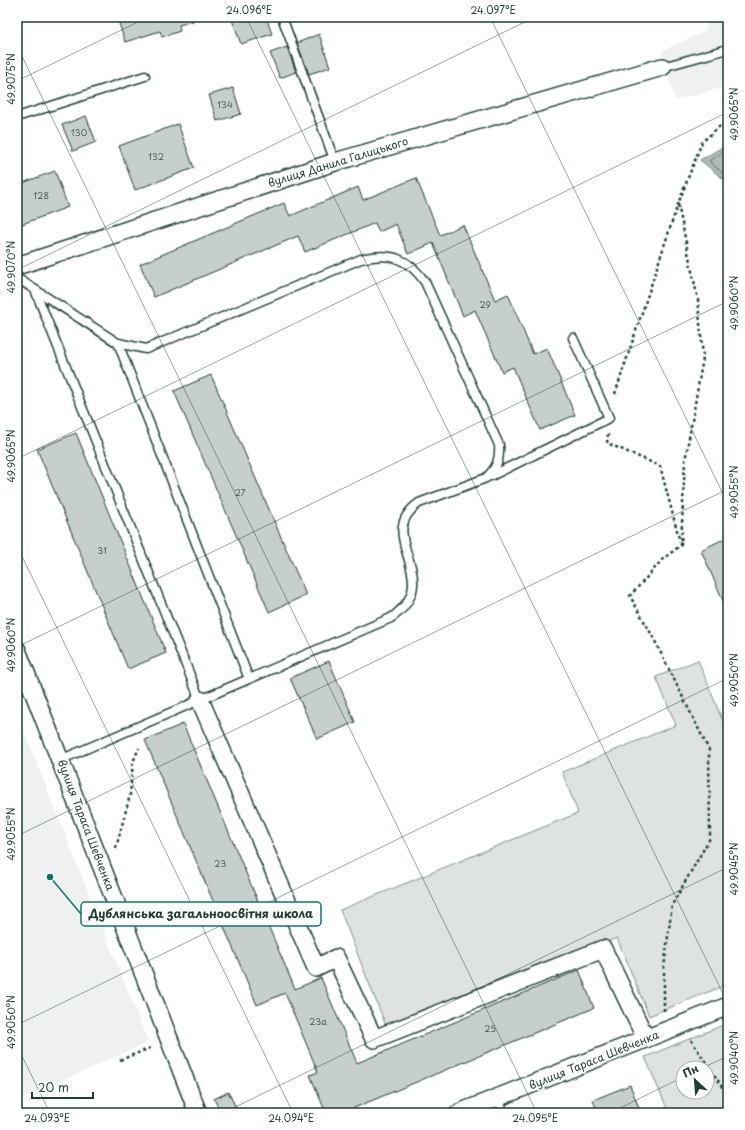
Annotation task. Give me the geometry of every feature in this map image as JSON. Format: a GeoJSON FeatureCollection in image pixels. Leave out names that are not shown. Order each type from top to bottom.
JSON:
{"type":"FeatureCollection","features":[{"type":"Feature","properties":{"kind":"street","name":"вулиця Данила Галицького"},"geometry":{"type":"LineString","coordinates":[[17,266],[335,162],[662,67]]}},
{"type":"Feature","properties":{"kind":"street","name":"вулиця Тараса Шевченка"},"geometry":{"type":"LineString","coordinates":[[17,650],[198,1113]]}},
{"type":"Feature","properties":{"kind":"street"},"geometry":{"type":"LineString","coordinates":[[200,700],[316,968],[336,958],[374,1039],[603,949],[646,1039]]}},
{"type":"Feature","properties":{"kind":"street","name":"вулиця Тараса Шевченка"},"geometry":{"type":"LineString","coordinates":[[459,1113],[501,1105],[646,1039],[728,1006]]}},
{"type":"Feature","properties":{"kind":"lane"},"geometry":{"type":"LineString","coordinates":[[282,17],[335,162]]}},
{"type":"Feature","properties":{"kind":"lane"},"geometry":{"type":"LineString","coordinates":[[662,67],[728,49]]}},
{"type":"Feature","properties":{"kind":"lane"},"geometry":{"type":"LineString","coordinates":[[17,117],[145,76]]}},
{"type":"Feature","properties":{"kind":"lane"},"geometry":{"type":"LineString","coordinates":[[17,278],[118,343],[146,349],[361,259],[376,256],[391,256],[405,261],[417,270],[425,282],[499,445],[500,454],[498,464],[493,472],[486,478]]}},
{"type":"Feature","properties":{"kind":"lane"},"geometry":{"type":"LineString","coordinates":[[35,290],[200,700]]}},
{"type":"Feature","properties":{"kind":"lane"},"geometry":{"type":"LineString","coordinates":[[60,760],[391,618],[402,611],[409,601],[413,589],[413,576],[402,536],[402,526],[405,517],[411,508],[419,503],[486,478],[608,418],[573,338]]}},
{"type":"Feature","properties":{"kind":"lane"},"geometry":{"type":"LineString","coordinates":[[118,343],[249,679]]}},
{"type":"Feature","properties":{"kind":"path"},"geometry":{"type":"LineString","coordinates":[[681,545],[660,466],[607,443],[608,418],[609,411],[678,204],[702,142],[728,119]]}},
{"type":"Feature","properties":{"kind":"path"},"geometry":{"type":"LineString","coordinates":[[663,1032],[664,968],[672,905],[710,838],[709,750],[653,637],[630,596],[663,559],[681,545],[685,461],[703,358],[698,300],[678,204]]}},
{"type":"Feature","properties":{"kind":"path"},"geometry":{"type":"LineString","coordinates":[[115,854],[130,795],[133,762],[139,748]]}},
{"type":"Feature","properties":{"kind":"path"},"geometry":{"type":"LineString","coordinates":[[681,1025],[728,1096]]}},
{"type":"Feature","properties":{"kind":"path"},"geometry":{"type":"LineString","coordinates":[[120,1060],[154,1046]]}},
{"type":"Feature","properties":{"kind":"shaded area"},"geometry":{"type":"Polygon","coordinates":[[[708,17],[728,17],[728,86],[675,100],[662,51],[705,31],[708,17]]]}},
{"type":"Feature","properties":{"kind":"shaded area"},"geometry":{"type":"Polygon","coordinates":[[[698,660],[728,734],[728,984],[649,1016],[617,938],[388,1031],[340,910],[578,813],[562,772],[676,725],[656,677],[698,660]]]}},
{"type":"Feature","properties":{"kind":"shaded area"},"geometry":{"type":"Polygon","coordinates":[[[17,713],[148,1042],[17,1101],[17,713]]]}},
{"type":"Feature","properties":{"kind":"shaded area"},"geometry":{"type":"Polygon","coordinates":[[[728,1023],[728,1113],[669,1113],[645,1057],[728,1023]]]}},
{"type":"Feature","properties":{"kind":"water"},"geometry":{"type":"Polygon","coordinates":[[[728,144],[728,183],[700,160],[728,144]]]}},
{"type":"Feature","properties":{"kind":"building"},"geometry":{"type":"Polygon","coordinates":[[[117,17],[193,17],[193,21],[179,25],[180,31],[162,37],[160,31],[125,42],[117,17]]]}},
{"type":"Feature","properties":{"kind":"building"},"geometry":{"type":"Polygon","coordinates":[[[231,17],[266,17],[272,34],[241,44],[231,17]]]}},
{"type":"Feature","properties":{"kind":"building"},"geometry":{"type":"Polygon","coordinates":[[[319,34],[330,67],[309,74],[297,43],[319,34]]]}},
{"type":"Feature","properties":{"kind":"building"},"geometry":{"type":"Polygon","coordinates":[[[287,47],[296,72],[280,78],[270,53],[287,47]]]}},
{"type":"Feature","properties":{"kind":"building"},"geometry":{"type":"Polygon","coordinates":[[[233,88],[241,114],[217,121],[209,95],[233,88]]]}},
{"type":"Feature","properties":{"kind":"building"},"geometry":{"type":"Polygon","coordinates":[[[86,116],[96,142],[73,151],[62,125],[86,116]]]}},
{"type":"Feature","properties":{"kind":"building"},"geometry":{"type":"Polygon","coordinates":[[[178,124],[194,168],[135,190],[119,146],[178,124]]]}},
{"type":"Feature","properties":{"kind":"building"},"geometry":{"type":"Polygon","coordinates":[[[55,171],[68,207],[17,226],[17,185],[55,171]]]}},
{"type":"Feature","properties":{"kind":"building"},"geometry":{"type":"Polygon","coordinates":[[[416,178],[440,235],[463,225],[495,300],[508,294],[533,354],[547,348],[575,415],[540,430],[513,367],[502,372],[475,310],[463,316],[433,243],[408,254],[396,224],[379,232],[375,223],[305,252],[298,236],[154,297],[140,264],[284,203],[290,216],[358,187],[363,200],[416,178]]]}},
{"type":"Feature","properties":{"kind":"building"},"geometry":{"type":"Polygon","coordinates":[[[211,375],[306,595],[269,612],[174,391],[211,375]]]}},
{"type":"Feature","properties":{"kind":"building"},"geometry":{"type":"Polygon","coordinates":[[[76,433],[166,653],[128,669],[37,449],[76,433]]]}},
{"type":"Feature","properties":{"kind":"building"},"geometry":{"type":"Polygon","coordinates":[[[728,537],[728,612],[701,550],[728,537]]]}},
{"type":"Feature","properties":{"kind":"building"},"geometry":{"type":"Polygon","coordinates":[[[329,661],[355,722],[317,739],[290,678],[329,661]]]}},
{"type":"Feature","properties":{"kind":"building"},"geometry":{"type":"Polygon","coordinates":[[[183,724],[295,989],[321,978],[357,1063],[579,970],[594,1008],[354,1108],[357,1113],[326,1113],[310,1075],[318,1072],[285,993],[257,1005],[145,740],[183,724]]]}},
{"type":"Feature","properties":{"kind":"building"},"geometry":{"type":"Polygon","coordinates":[[[630,1085],[641,1113],[598,1113],[593,1100],[630,1085]]]}},
{"type":"Feature","properties":{"kind":"building"},"geometry":{"type":"Polygon","coordinates":[[[228,1092],[239,1113],[221,1113],[214,1099],[228,1092]]]}},
{"type":"Feature","properties":{"kind":"place","name":"Дублянська загальноосвітня школа"},"geometry":{"type":"Point","coordinates":[50,877]}}]}
